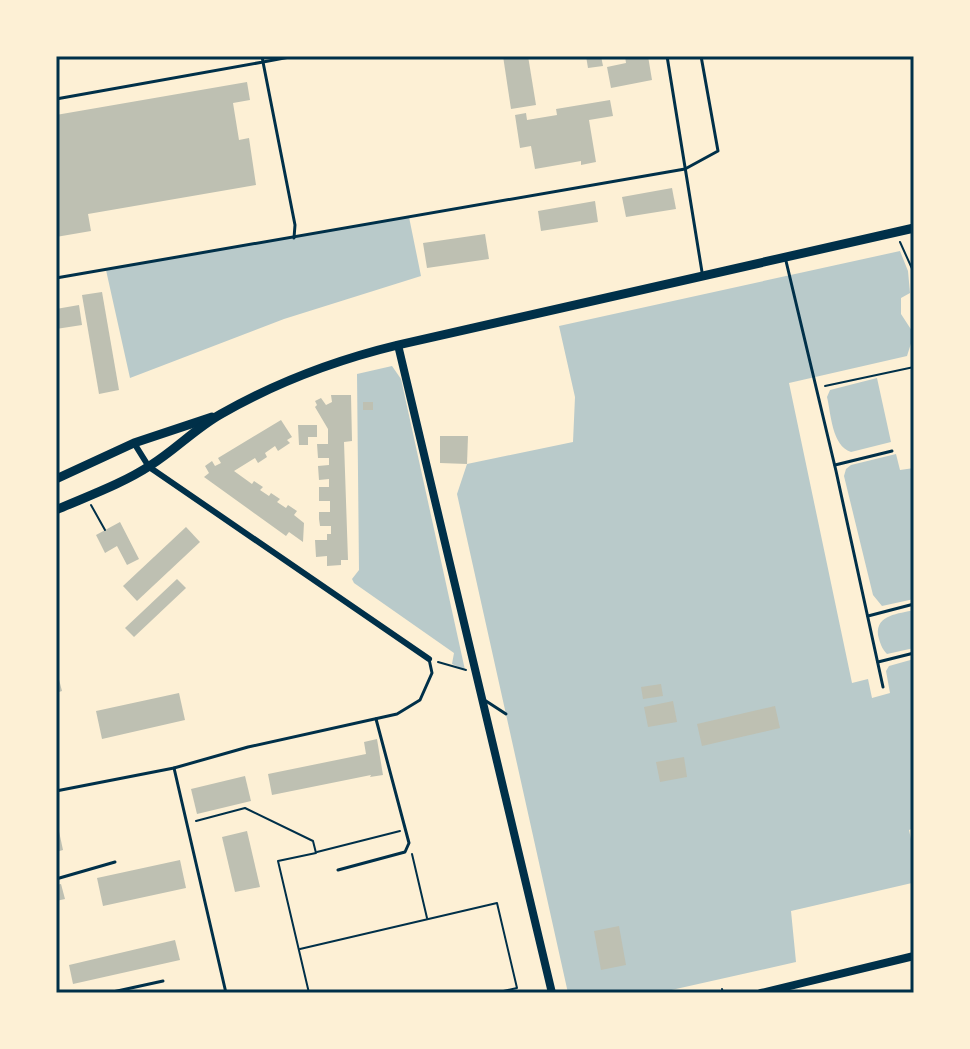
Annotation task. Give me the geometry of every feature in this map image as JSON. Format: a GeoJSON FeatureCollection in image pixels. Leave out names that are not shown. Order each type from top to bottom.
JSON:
{"type":"FeatureCollection","features":[{"type":"Feature","properties":{"kind":"main road"},"geometry":{"type":"LineString","coordinates":[[56,479],[134,443],[216,416],[300,374],[352,356],[914,228]]}},
{"type":"Feature","properties":{"kind":"main road"},"geometry":{"type":"LineString","coordinates":[[57,508],[149,467],[216,416]]}},
{"type":"Feature","properties":{"kind":"street"},"geometry":{"type":"LineString","coordinates":[[398,345],[552,993]]}},
{"type":"Feature","properties":{"kind":"street"},"geometry":{"type":"LineString","coordinates":[[134,443],[149,467],[429,659]]}},
{"type":"Feature","properties":{"kind":"street"},"geometry":{"type":"LineString","coordinates":[[761,993],[914,956]]}},
{"type":"Feature","properties":{"kind":"lane"},"geometry":{"type":"LineString","coordinates":[[262,56],[295,225],[294,238]]}},
{"type":"Feature","properties":{"kind":"lane"},"geometry":{"type":"LineString","coordinates":[[56,99],[295,56]]}},
{"type":"Feature","properties":{"kind":"lane"},"geometry":{"type":"LineString","coordinates":[[667,56],[703,276]]}},
{"type":"Feature","properties":{"kind":"lane"},"geometry":{"type":"LineString","coordinates":[[56,278],[685,169],[718,151],[701,56]]}},
{"type":"Feature","properties":{"kind":"lane"},"geometry":{"type":"LineString","coordinates":[[785,257],[835,465],[883,687]]}},
{"type":"Feature","properties":{"kind":"lane"},"geometry":{"type":"LineString","coordinates":[[835,465],[892,451]]}},
{"type":"Feature","properties":{"kind":"lane"},"geometry":{"type":"LineString","coordinates":[[868,616],[914,604]]}},
{"type":"Feature","properties":{"kind":"lane"},"geometry":{"type":"LineString","coordinates":[[878,662],[914,653]]}},
{"type":"Feature","properties":{"kind":"lane"},"geometry":{"type":"LineString","coordinates":[[56,791],[174,768],[248,747],[397,714],[420,700],[432,673],[429,659]]}},
{"type":"Feature","properties":{"kind":"lane"},"geometry":{"type":"LineString","coordinates":[[483,699],[506,714]]}},
{"type":"Feature","properties":{"kind":"lane"},"geometry":{"type":"LineString","coordinates":[[338,870],[405,852],[409,843],[376,719]]}},
{"type":"Feature","properties":{"kind":"lane"},"geometry":{"type":"LineString","coordinates":[[174,768],[226,993]]}},
{"type":"Feature","properties":{"kind":"lane"},"geometry":{"type":"LineString","coordinates":[[56,879],[115,862]]}},
{"type":"Feature","properties":{"kind":"lane"},"geometry":{"type":"LineString","coordinates":[[108,993],[163,981]]}},
{"type":"Feature","properties":{"kind":"path"},"geometry":{"type":"LineString","coordinates":[[900,241],[914,273]]}},
{"type":"Feature","properties":{"kind":"path"},"geometry":{"type":"LineString","coordinates":[[816,388],[914,367]]}},
{"type":"Feature","properties":{"kind":"path"},"geometry":{"type":"LineString","coordinates":[[90,503],[105,530]]}},
{"type":"Feature","properties":{"kind":"path"},"geometry":{"type":"LineString","coordinates":[[429,659],[477,673]]}},
{"type":"Feature","properties":{"kind":"path"},"geometry":{"type":"LineString","coordinates":[[187,824],[245,808],[252,809],[313,841],[316,853]]}},
{"type":"Feature","properties":{"kind":"path"},"geometry":{"type":"LineString","coordinates":[[309,993],[278,861],[406,830]]}},
{"type":"Feature","properties":{"kind":"path"},"geometry":{"type":"LineString","coordinates":[[409,843],[427,919]]}},
{"type":"Feature","properties":{"kind":"path"},"geometry":{"type":"LineString","coordinates":[[299,949],[497,903],[517,988],[494,993]]}},
{"type":"Feature","properties":{"kind":"shaded area"},"geometry":{"type":"Polygon","coordinates":[[[409,217],[421,276],[284,319],[130,378],[106,270],[409,217]]]}},
{"type":"Feature","properties":{"kind":"shaded area"},"geometry":{"type":"Polygon","coordinates":[[[900,251],[908,271],[910,293],[901,298],[901,314],[914,334],[907,356],[789,383],[852,683],[868,679],[872,698],[890,693],[886,671],[889,666],[914,659],[914,828],[909,830],[914,853],[914,892],[912,883],[791,911],[796,962],[658,993],[568,993],[457,494],[467,464],[573,442],[575,397],[559,326],[900,251]]]}},
{"type":"Feature","properties":{"kind":"shaded area"},"geometry":{"type":"Polygon","coordinates":[[[392,366],[401,379],[465,670],[452,664],[454,653],[352,579],[359,570],[357,374],[392,366]]]}},
{"type":"Feature","properties":{"kind":"shaded area"},"geometry":{"type":"Polygon","coordinates":[[[877,378],[891,442],[851,452],[836,436],[827,397],[830,390],[877,378]]]}},
{"type":"Feature","properties":{"kind":"shaded area"},"geometry":{"type":"Polygon","coordinates":[[[896,454],[900,470],[914,468],[914,599],[882,606],[873,595],[844,476],[851,465],[896,454]]]}},
{"type":"Feature","properties":{"kind":"shaded area"},"geometry":{"type":"Polygon","coordinates":[[[914,610],[914,648],[887,654],[878,635],[881,623],[890,616],[914,610]]]}},
{"type":"Feature","properties":{"kind":"building"},"geometry":{"type":"Polygon","coordinates":[[[503,56],[528,56],[536,105],[511,109],[503,56]]]}},
{"type":"Feature","properties":{"kind":"building"},"geometry":{"type":"Polygon","coordinates":[[[586,56],[601,56],[603,66],[588,68],[586,56]]]}},
{"type":"Feature","properties":{"kind":"building"},"geometry":{"type":"Polygon","coordinates":[[[625,56],[648,56],[652,80],[611,88],[607,67],[626,63],[625,56]]]}},
{"type":"Feature","properties":{"kind":"building"},"geometry":{"type":"Polygon","coordinates":[[[247,82],[250,100],[233,103],[239,140],[249,138],[256,185],[88,214],[91,231],[56,237],[56,115],[247,82]]]}},
{"type":"Feature","properties":{"kind":"building"},"geometry":{"type":"Polygon","coordinates":[[[610,100],[613,116],[589,120],[596,162],[581,165],[581,161],[535,169],[531,146],[520,148],[515,115],[526,113],[527,120],[557,115],[556,109],[610,100]]]}},
{"type":"Feature","properties":{"kind":"building"},"geometry":{"type":"Polygon","coordinates":[[[672,188],[676,209],[626,217],[622,197],[672,188]]]}},
{"type":"Feature","properties":{"kind":"building"},"geometry":{"type":"Polygon","coordinates":[[[595,201],[598,222],[541,231],[538,211],[595,201]]]}},
{"type":"Feature","properties":{"kind":"building"},"geometry":{"type":"Polygon","coordinates":[[[485,234],[489,259],[427,268],[423,243],[485,234]]]}},
{"type":"Feature","properties":{"kind":"building"},"geometry":{"type":"Polygon","coordinates":[[[102,292],[119,390],[99,394],[82,295],[102,292]]]}},
{"type":"Feature","properties":{"kind":"building"},"geometry":{"type":"Polygon","coordinates":[[[79,305],[82,325],[56,329],[56,309],[79,305]]]}},
{"type":"Feature","properties":{"kind":"building"},"geometry":{"type":"Polygon","coordinates":[[[331,395],[351,395],[352,441],[344,442],[348,560],[341,560],[341,565],[327,566],[327,556],[316,557],[315,540],[327,540],[327,534],[331,534],[331,526],[320,526],[319,519],[319,512],[330,512],[330,501],[319,501],[319,487],[329,487],[329,479],[319,480],[318,466],[329,465],[329,458],[318,458],[317,444],[328,444],[328,429],[315,407],[315,401],[321,398],[326,405],[332,402],[331,395]]]}},
{"type":"Feature","properties":{"kind":"building"},"geometry":{"type":"Polygon","coordinates":[[[363,402],[373,402],[373,410],[363,410],[363,402]]]}},
{"type":"Feature","properties":{"kind":"building"},"geometry":{"type":"Polygon","coordinates":[[[281,420],[292,437],[287,440],[290,443],[278,451],[275,446],[258,463],[255,458],[234,471],[252,484],[254,481],[263,487],[260,490],[269,496],[271,493],[280,499],[277,502],[286,508],[288,505],[297,511],[294,515],[304,523],[303,542],[289,532],[286,536],[204,477],[209,473],[205,466],[212,461],[215,466],[221,463],[218,458],[281,420]]]}},
{"type":"Feature","properties":{"kind":"building"},"geometry":{"type":"Polygon","coordinates":[[[298,425],[317,425],[317,437],[308,437],[308,445],[299,445],[298,425]]]}},
{"type":"Feature","properties":{"kind":"building"},"geometry":{"type":"Polygon","coordinates":[[[440,436],[468,436],[467,464],[440,463],[440,436]]]}},
{"type":"Feature","properties":{"kind":"building"},"geometry":{"type":"Polygon","coordinates":[[[120,522],[139,559],[127,565],[117,546],[105,553],[96,535],[120,522]]]}},
{"type":"Feature","properties":{"kind":"building"},"geometry":{"type":"Polygon","coordinates":[[[186,527],[200,542],[137,601],[123,586],[186,527]]]}},
{"type":"Feature","properties":{"kind":"building"},"geometry":{"type":"Polygon","coordinates":[[[177,579],[186,588],[134,637],[125,628],[177,579]]]}},
{"type":"Feature","properties":{"kind":"building"},"geometry":{"type":"Polygon","coordinates":[[[56,668],[62,691],[56,693],[56,668]]]}},
{"type":"Feature","properties":{"kind":"building"},"geometry":{"type":"Polygon","coordinates":[[[661,684],[663,696],[643,699],[641,687],[661,684]]]}},
{"type":"Feature","properties":{"kind":"building"},"geometry":{"type":"Polygon","coordinates":[[[179,693],[185,720],[102,739],[96,711],[179,693]]]}},
{"type":"Feature","properties":{"kind":"building"},"geometry":{"type":"Polygon","coordinates":[[[673,701],[677,722],[648,727],[644,707],[673,701]]]}},
{"type":"Feature","properties":{"kind":"building"},"geometry":{"type":"Polygon","coordinates":[[[775,706],[780,728],[702,746],[697,724],[775,706]]]}},
{"type":"Feature","properties":{"kind":"building"},"geometry":{"type":"Polygon","coordinates":[[[377,739],[383,775],[272,795],[268,774],[366,754],[364,742],[377,739]]]}},
{"type":"Feature","properties":{"kind":"building"},"geometry":{"type":"Polygon","coordinates":[[[684,757],[687,777],[660,782],[656,762],[684,757]]]}},
{"type":"Feature","properties":{"kind":"building"},"geometry":{"type":"Polygon","coordinates":[[[245,776],[251,801],[197,814],[191,789],[245,776]]]}},
{"type":"Feature","properties":{"kind":"building"},"geometry":{"type":"Polygon","coordinates":[[[56,823],[63,850],[56,852],[56,823]]]}},
{"type":"Feature","properties":{"kind":"building"},"geometry":{"type":"Polygon","coordinates":[[[247,831],[260,887],[235,892],[222,837],[247,831]]]}},
{"type":"Feature","properties":{"kind":"building"},"geometry":{"type":"Polygon","coordinates":[[[180,860],[186,888],[103,906],[97,878],[180,860]]]}},
{"type":"Feature","properties":{"kind":"building"},"geometry":{"type":"Polygon","coordinates":[[[61,884],[65,899],[56,901],[56,885],[61,884]]]}},
{"type":"Feature","properties":{"kind":"building"},"geometry":{"type":"Polygon","coordinates":[[[619,926],[626,965],[601,970],[594,931],[619,926]]]}},
{"type":"Feature","properties":{"kind":"building"},"geometry":{"type":"Polygon","coordinates":[[[175,940],[180,960],[73,984],[69,965],[175,940]]]}}]}
